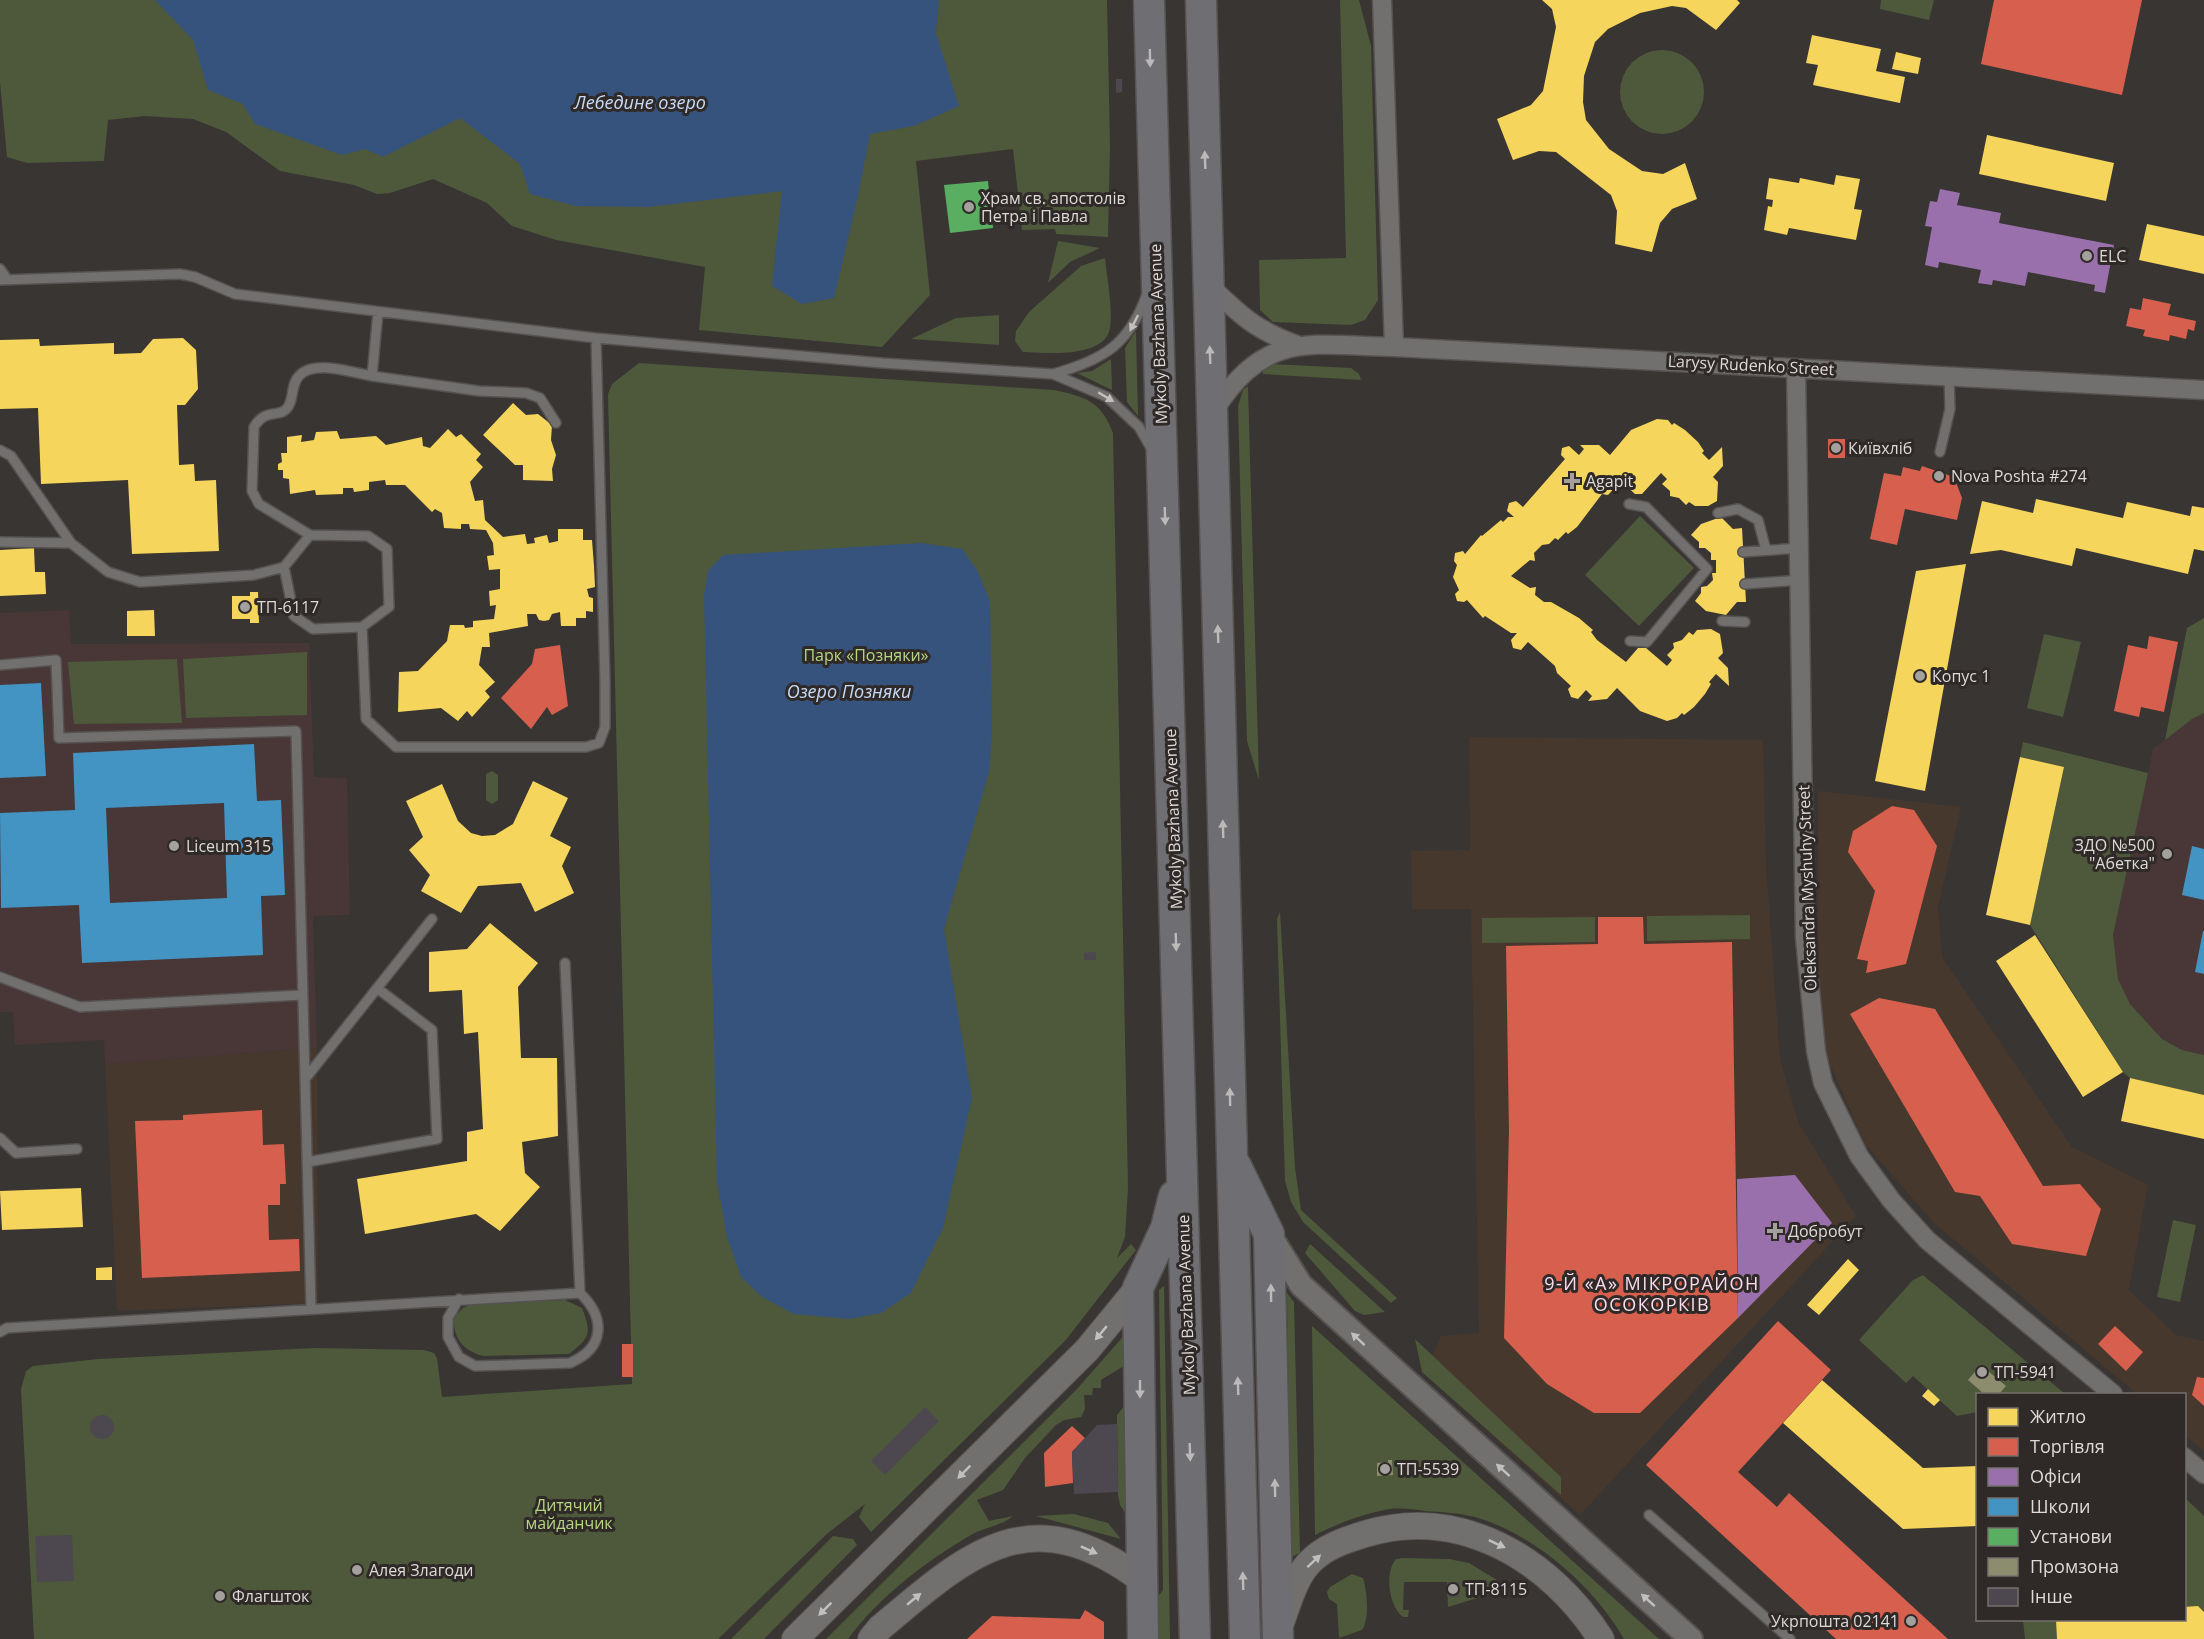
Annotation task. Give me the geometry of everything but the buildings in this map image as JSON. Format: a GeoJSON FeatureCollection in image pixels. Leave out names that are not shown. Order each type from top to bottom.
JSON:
{"type":"FeatureCollection","features":[{"type":"Feature","properties":{"kind":"highway","name":"Mykoly Bazhana Avenue"},"geometry":{"type":"LineString","coordinates":[[1149,0],[1155,269],[1164,470],[1195,1639]]}},
{"type":"Feature","properties":{"kind":"highway"},"geometry":{"type":"LineString","coordinates":[[1201,0],[1245,1639]]}},
{"type":"Feature","properties":{"kind":"highway"},"geometry":{"type":"LineString","coordinates":[[1231,1156],[1269,1234],[1278,1635]]}},
{"type":"Feature","properties":{"kind":"highway"},"geometry":{"type":"LineString","coordinates":[[1143,1639],[1138,1288],[1166,1228],[1182,1163]]}},
{"type":"Feature","properties":{"kind":"main road"},"geometry":{"type":"LineString","coordinates":[[795,1639],[1087,1350],[1138,1288]]}},
{"type":"Feature","properties":{"kind":"main road"},"geometry":{"type":"LineString","coordinates":[[1278,1635],[1292,1592],[1309,1564],[1336,1543],[1385,1528],[1431,1527],[1468,1532],[1502,1544],[1545,1575],[1601,1639]]}},
{"type":"Feature","properties":{"kind":"main road"},"geometry":{"type":"LineString","coordinates":[[872,1639],[880,1628],[947,1572],[983,1550],[1015,1539],[1046,1538],[1077,1544],[1106,1557],[1142,1580]]}},
{"type":"Feature","properties":{"kind":"street"},"geometry":{"type":"LineString","coordinates":[[1382,0],[1394,346]]}},
{"type":"Feature","properties":{"kind":"street","name":"Larysy Rudenko Street"},"geometry":{"type":"LineString","coordinates":[[1208,284],[1253,325],[1264,332],[1297,345]]}},
{"type":"Feature","properties":{"kind":"street","name":"Larysy Rudenko Street"},"geometry":{"type":"LineString","coordinates":[[1212,414],[1240,374],[1271,353],[1297,345],[1394,346],[2204,390]]}},
{"type":"Feature","properties":{"kind":"street","name":"Oleksandra Myshuhy Street"},"geometry":{"type":"LineString","coordinates":[[1796,368],[1805,938],[1816,1051],[1823,1083],[1859,1156],[1891,1200],[1927,1240],[2111,1393]]}},
{"type":"Feature","properties":{"kind":"street"},"geometry":{"type":"LineString","coordinates":[[1269,1234],[1301,1285],[1309,1293],[1691,1639]]}},
{"type":"Feature","properties":{"kind":"street"},"geometry":{"type":"LineString","coordinates":[[2186,1459],[2204,1474]]}},
{"type":"Feature","properties":{"kind":"lane"},"geometry":{"type":"LineString","coordinates":[[0,269],[4,279],[180,274],[195,277],[235,294],[596,338],[882,363],[1053,374],[1090,388],[1122,408],[1139,427],[1164,470]]}},
{"type":"Feature","properties":{"kind":"lane"},"geometry":{"type":"LineString","coordinates":[[1053,374],[1082,366],[1119,345],[1135,321],[1155,269]]}},
{"type":"Feature","properties":{"kind":"lane"},"geometry":{"type":"LineString","coordinates":[[372,376],[378,312]]}},
{"type":"Feature","properties":{"kind":"lane"},"geometry":{"type":"LineString","coordinates":[[362,627],[366,719],[396,747],[586,747],[599,743],[605,727],[605,682],[596,338]]}},
{"type":"Feature","properties":{"kind":"lane"},"geometry":{"type":"LineString","coordinates":[[284,567],[294,616],[313,629],[362,627],[388,607],[387,549],[368,536],[310,535],[259,504],[252,491],[254,427],[259,419],[267,414],[283,412],[289,407],[298,376],[307,369],[319,368],[479,391],[526,393],[540,398],[556,423]]}},
{"type":"Feature","properties":{"kind":"lane"},"geometry":{"type":"LineString","coordinates":[[1940,452],[1950,409],[1950,375]]}},
{"type":"Feature","properties":{"kind":"lane"},"geometry":{"type":"LineString","coordinates":[[0,450],[11,456],[70,543],[108,572],[140,582],[254,575],[284,567],[310,535]]}},
{"type":"Feature","properties":{"kind":"lane"},"geometry":{"type":"LineString","coordinates":[[1629,504],[1646,507],[1707,569],[1647,642],[1630,641]]}},
{"type":"Feature","properties":{"kind":"lane"},"geometry":{"type":"LineString","coordinates":[[1718,513],[1738,509],[1758,520],[1766,550]]}},
{"type":"Feature","properties":{"kind":"lane"},"geometry":{"type":"LineString","coordinates":[[0,542],[70,543]]}},
{"type":"Feature","properties":{"kind":"lane"},"geometry":{"type":"LineString","coordinates":[[1743,552],[1800,548]]}},
{"type":"Feature","properties":{"kind":"lane"},"geometry":{"type":"LineString","coordinates":[[1745,584],[1801,580]]}},
{"type":"Feature","properties":{"kind":"lane"},"geometry":{"type":"LineString","coordinates":[[1722,621],[1744,622]]}},
{"type":"Feature","properties":{"kind":"lane"},"geometry":{"type":"LineString","coordinates":[[0,665],[56,660],[59,738],[296,731],[311,1309]]}},
{"type":"Feature","properties":{"kind":"lane"},"geometry":{"type":"LineString","coordinates":[[305,1079],[432,919]]}},
{"type":"Feature","properties":{"kind":"lane"},"geometry":{"type":"LineString","coordinates":[[565,963],[580,1293]]}},
{"type":"Feature","properties":{"kind":"lane"},"geometry":{"type":"LineString","coordinates":[[0,976],[80,1007],[302,995]]}},
{"type":"Feature","properties":{"kind":"lane"},"geometry":{"type":"LineString","coordinates":[[307,1162],[437,1139],[432,1030],[377,988]]}},
{"type":"Feature","properties":{"kind":"lane"},"geometry":{"type":"LineString","coordinates":[[0,1138],[16,1153],[77,1149]]}},
{"type":"Feature","properties":{"kind":"lane"},"geometry":{"type":"LineString","coordinates":[[0,1332],[7,1328],[459,1299],[580,1293],[591,1303],[597,1319],[597,1340],[585,1356],[570,1363],[475,1366],[459,1357],[448,1337],[448,1318],[459,1299]]}},
{"type":"Feature","properties":{"kind":"lane"},"geometry":{"type":"LineString","coordinates":[[1649,1515],[1790,1639]]}},
{"type":"Feature","properties":{"kind":"shaded area","name":"Liceum 315"},"geometry":{"type":"Polygon","coordinates":[[[69,610],[71,644],[309,643],[314,777],[347,778],[350,915],[313,916],[317,1048],[105,1064],[104,1040],[15,1045],[13,1012],[0,1012],[0,613],[69,610]]]}},
{"type":"Feature","properties":{"kind":"shaded area","name":"ЗДО №500 \"Абетка\""},"geometry":{"type":"Polygon","coordinates":[[[2204,713],[2204,1055],[2182,1050],[2162,1039],[2130,1004],[2118,979],[2113,935],[2153,749],[2192,719],[2204,713]]]}},
{"type":"Feature","properties":{"kind":"shaded area"},"geometry":{"type":"Polygon","coordinates":[[[1469,737],[1763,740],[1766,863],[1780,1059],[1799,1124],[1856,1216],[1580,1515],[1425,1374],[1441,1336],[1479,1333],[1471,909],[1412,909],[1411,851],[1470,850],[1469,737]]]}},
{"type":"Feature","properties":{"kind":"shaded area"},"geometry":{"type":"Polygon","coordinates":[[[1818,791],[1961,807],[1938,908],[1942,957],[2072,1147],[2148,1185],[2129,1290],[2176,1335],[2204,1341],[2204,1451],[2186,1436],[2186,1393],[2136,1393],[1934,1223],[1865,1144],[1829,1062],[1817,1005],[1818,791]]]}},
{"type":"Feature","properties":{"kind":"shaded area"},"geometry":{"type":"Polygon","coordinates":[[[317,1048],[318,1303],[117,1311],[105,1064],[317,1048]]]}},
{"type":"Feature","properties":{"kind":"green space"},"geometry":{"type":"Polygon","coordinates":[[[0,0],[1107,0],[1110,145],[1108,237],[1056,234],[1055,229],[1022,230],[1013,149],[916,161],[930,295],[882,347],[699,330],[705,267],[556,240],[512,226],[487,203],[433,179],[390,193],[377,194],[354,185],[280,171],[226,132],[193,119],[144,116],[108,120],[104,161],[27,163],[7,157],[0,82],[0,0]]]}},
{"type":"Feature","properties":{"kind":"green space"},"geometry":{"type":"Polygon","coordinates":[[[1340,0],[1359,0],[1371,46],[1378,300],[1365,320],[1351,325],[1273,322],[1260,310],[1259,260],[1346,258],[1340,0]]]}},
{"type":"Feature","properties":{"kind":"green space"},"geometry":{"type":"Polygon","coordinates":[[[1881,0],[1934,0],[1929,20],[1880,9],[1881,0]]]}},
{"type":"Feature","properties":{"kind":"green space"},"geometry":{"type":"Polygon","coordinates":[[[1662,50],[1678,53],[1697,69],[1704,92],[1701,108],[1685,127],[1662,134],[1646,131],[1627,115],[1620,92],[1623,76],[1639,57],[1662,50]]]}},
{"type":"Feature","properties":{"kind":"green space"},"geometry":{"type":"Polygon","coordinates":[[[1058,241],[1100,248],[1070,262],[1048,283],[1058,241]]]}},
{"type":"Feature","properties":{"kind":"green space"},"geometry":{"type":"Polygon","coordinates":[[[1105,258],[1111,312],[1110,328],[1106,338],[1097,345],[1072,352],[1023,352],[1015,341],[1016,331],[1029,312],[1081,266],[1105,258]]]}},
{"type":"Feature","properties":{"kind":"green space"},"geometry":{"type":"Polygon","coordinates":[[[999,315],[999,345],[911,339],[956,318],[999,315]]]}},
{"type":"Feature","properties":{"kind":"green space"},"geometry":{"type":"Polygon","coordinates":[[[1136,331],[1138,416],[1127,402],[1125,348],[1136,331]]]}},
{"type":"Feature","properties":{"kind":"green space"},"geometry":{"type":"Polygon","coordinates":[[[1111,359],[1112,390],[1077,373],[1092,371],[1111,359]]]}},
{"type":"Feature","properties":{"kind":"green space","name":"Парк «Позняки»"},"geometry":{"type":"Polygon","coordinates":[[[639,363],[1054,390],[1091,402],[1108,422],[1113,433],[1128,1188],[1125,1237],[1117,1258],[1131,1244],[1136,1250],[1065,1341],[871,1532],[859,1517],[865,1504],[828,1533],[718,1639],[34,1639],[21,1389],[26,1371],[33,1366],[99,1359],[315,1348],[424,1350],[434,1353],[437,1358],[442,1397],[632,1384],[608,394],[612,384],[639,363]]]}},
{"type":"Feature","properties":{"kind":"green space"},"geometry":{"type":"Polygon","coordinates":[[[1270,364],[1351,368],[1359,374],[1361,380],[1263,374],[1263,366],[1270,364]]]}},
{"type":"Feature","properties":{"kind":"green space"},"geometry":{"type":"Polygon","coordinates":[[[1248,386],[1259,780],[1247,741],[1238,406],[1243,390],[1248,386]]]}},
{"type":"Feature","properties":{"kind":"green space"},"geometry":{"type":"Polygon","coordinates":[[[1640,516],[1694,568],[1639,626],[1585,575],[1640,516]]]}},
{"type":"Feature","properties":{"kind":"green space"},"geometry":{"type":"Polygon","coordinates":[[[2204,618],[2204,713],[2192,719],[2165,740],[2187,628],[2204,618]]]}},
{"type":"Feature","properties":{"kind":"green space"},"geometry":{"type":"Polygon","coordinates":[[[2044,634],[2081,642],[2063,717],[2027,708],[2044,634]]]}},
{"type":"Feature","properties":{"kind":"green space"},"geometry":{"type":"Polygon","coordinates":[[[307,652],[307,715],[186,718],[183,659],[307,652]]]}},
{"type":"Feature","properties":{"kind":"green space"},"geometry":{"type":"Polygon","coordinates":[[[177,659],[182,723],[74,724],[68,662],[177,659]]]}},
{"type":"Feature","properties":{"kind":"green space"},"geometry":{"type":"Polygon","coordinates":[[[2023,742],[2148,773],[2113,935],[2118,979],[2130,1004],[2162,1039],[2182,1050],[2204,1055],[2204,1095],[2130,1078],[2123,1072],[2030,925],[2064,767],[2020,757],[2023,742]]]}},
{"type":"Feature","properties":{"kind":"green space"},"geometry":{"type":"Polygon","coordinates":[[[492,771],[498,775],[498,800],[492,804],[486,800],[486,774],[492,771]]]}},
{"type":"Feature","properties":{"kind":"green space"},"geometry":{"type":"Polygon","coordinates":[[[1280,912],[1295,1168],[1301,1210],[1397,1298],[1391,1303],[1303,1222],[1291,1202],[1285,1181],[1277,919],[1280,912]]]}},
{"type":"Feature","properties":{"kind":"green space"},"geometry":{"type":"Polygon","coordinates":[[[1750,915],[1750,939],[1647,941],[1647,916],[1750,915]]]}},
{"type":"Feature","properties":{"kind":"green space"},"geometry":{"type":"Polygon","coordinates":[[[1595,917],[1595,942],[1482,943],[1482,918],[1595,917]]]}},
{"type":"Feature","properties":{"kind":"green space"},"geometry":{"type":"Polygon","coordinates":[[[2173,1220],[2196,1225],[2180,1302],[2157,1297],[2173,1220]]]}},
{"type":"Feature","properties":{"kind":"green space"},"geometry":{"type":"Polygon","coordinates":[[[1310,1244],[1385,1312],[1364,1315],[1355,1311],[1305,1253],[1310,1244]]]}},
{"type":"Feature","properties":{"kind":"green space"},"geometry":{"type":"Polygon","coordinates":[[[1923,1275],[2064,1393],[1976,1393],[1976,1412],[1957,1416],[1913,1376],[1906,1383],[1859,1340],[1913,1280],[1923,1275]]]}},
{"type":"Feature","properties":{"kind":"green space"},"geometry":{"type":"Polygon","coordinates":[[[1164,1286],[1170,1639],[1156,1639],[1156,1599],[1163,1590],[1159,1290],[1164,1286]]]}},
{"type":"Feature","properties":{"kind":"green space"},"geometry":{"type":"Polygon","coordinates":[[[1287,1293],[1294,1302],[1300,1553],[1291,1557],[1287,1293]]]}},
{"type":"Feature","properties":{"kind":"green space"},"geometry":{"type":"Polygon","coordinates":[[[565,1300],[582,1308],[588,1329],[585,1339],[569,1354],[483,1356],[465,1347],[455,1332],[454,1317],[463,1308],[475,1303],[565,1300]]]}},
{"type":"Feature","properties":{"kind":"green space"},"geometry":{"type":"Polygon","coordinates":[[[1312,1326],[1659,1639],[1624,1639],[1596,1600],[1560,1564],[1519,1536],[1475,1517],[1410,1509],[1389,1509],[1357,1517],[1315,1535],[1312,1326]]]}},
{"type":"Feature","properties":{"kind":"green space"},"geometry":{"type":"Polygon","coordinates":[[[1128,1331],[1127,1364],[1101,1380],[1101,1388],[1093,1388],[1092,1395],[1084,1395],[1085,1409],[1081,1417],[1064,1420],[1056,1425],[1025,1458],[1003,1490],[977,1500],[989,1521],[1013,1516],[971,1535],[920,1568],[889,1594],[848,1639],[826,1639],[1077,1389],[1128,1331]]]}},
{"type":"Feature","properties":{"kind":"green space"},"geometry":{"type":"Polygon","coordinates":[[[1415,1339],[1561,1477],[1561,1495],[1422,1372],[1415,1339]]]}},
{"type":"Feature","properties":{"kind":"green space"},"geometry":{"type":"Polygon","coordinates":[[[1129,1400],[1126,1514],[1120,1505],[1118,1495],[1117,1415],[1129,1400]]]}},
{"type":"Feature","properties":{"kind":"green space"},"geometry":{"type":"Polygon","coordinates":[[[2186,1499],[2204,1516],[2204,1639],[2025,1639],[2023,1621],[2186,1621],[2186,1499]]]}},
{"type":"Feature","properties":{"kind":"green space"},"geometry":{"type":"Polygon","coordinates":[[[1074,1514],[1108,1523],[1121,1539],[1036,1516],[1074,1514]]]}},
{"type":"Feature","properties":{"kind":"green space"},"geometry":{"type":"Polygon","coordinates":[[[833,1536],[853,1539],[857,1545],[764,1639],[731,1639],[833,1536]]]}},
{"type":"Feature","properties":{"kind":"green space"},"geometry":{"type":"Polygon","coordinates":[[[1396,1559],[1449,1559],[1469,1563],[1510,1588],[1448,1607],[1447,1582],[1404,1582],[1403,1610],[1409,1610],[1408,1617],[1403,1617],[1394,1606],[1389,1581],[1392,1565],[1396,1559]]]}},
{"type":"Feature","properties":{"kind":"green space"},"geometry":{"type":"Polygon","coordinates":[[[1352,1574],[1363,1578],[1367,1597],[1365,1625],[1362,1630],[1339,1638],[1337,1604],[1329,1599],[1327,1592],[1330,1587],[1352,1574]]]}},
{"type":"Feature","properties":{"kind":"water","name":"Лебедине озеро"},"geometry":{"type":"Polygon","coordinates":[[[155,0],[939,0],[936,33],[959,106],[914,126],[870,134],[834,298],[802,304],[772,286],[782,191],[648,207],[576,206],[530,194],[520,164],[460,118],[383,157],[365,149],[342,155],[255,124],[243,104],[208,90],[193,40],[155,0]]]}},
{"type":"Feature","properties":{"kind":"water","name":"Озеро Позняки"},"geometry":{"type":"Polygon","coordinates":[[[921,543],[962,549],[977,570],[990,601],[992,732],[989,772],[944,929],[972,1098],[943,1228],[911,1293],[881,1313],[849,1319],[794,1314],[762,1297],[741,1277],[727,1237],[717,1181],[704,595],[708,571],[723,555],[921,543]]]}},
{"type":"Feature","properties":{"kind":"place","name":"Храм св. апостолів Петра і Павла"},"geometry":{"type":"Point","coordinates":[969,207]}},
{"type":"Feature","properties":{"kind":"place","name":"ELC"},"geometry":{"type":"Point","coordinates":[2087,256]}},
{"type":"Feature","properties":{"kind":"place","name":"Київхліб"},"geometry":{"type":"Point","coordinates":[1836,448]}},
{"type":"Feature","properties":{"kind":"place","name":"Nova Poshta #274"},"geometry":{"type":"Point","coordinates":[1939,476]}},
{"type":"Feature","properties":{"kind":"place","name":"Agapit"},"geometry":{"type":"Point","coordinates":[1572,481]}},
{"type":"Feature","properties":{"kind":"place","name":"ТП-6117"},"geometry":{"type":"Point","coordinates":[245,607]}},
{"type":"Feature","properties":{"kind":"place","name":"Копус 1"},"geometry":{"type":"Point","coordinates":[1920,676]}},
{"type":"Feature","properties":{"kind":"place","name":"Liceum 315"},"geometry":{"type":"Point","coordinates":[174,846]}},
{"type":"Feature","properties":{"kind":"place","name":"ЗДО №500 \"Абетка\""},"geometry":{"type":"Point","coordinates":[2167,854]}},
{"type":"Feature","properties":{"kind":"place","name":"Добробут"},"geometry":{"type":"Point","coordinates":[1775,1231]}},
{"type":"Feature","properties":{"kind":"place","name":"ТП-5941"},"geometry":{"type":"Point","coordinates":[1982,1372]}},
{"type":"Feature","properties":{"kind":"place","name":"ТП-5539"},"geometry":{"type":"Point","coordinates":[1385,1469]}},
{"type":"Feature","properties":{"kind":"place","name":"Алея Злагоди"},"geometry":{"type":"Point","coordinates":[357,1570]}},
{"type":"Feature","properties":{"kind":"place","name":"ТП-8115"},"geometry":{"type":"Point","coordinates":[1453,1589]}},
{"type":"Feature","properties":{"kind":"place","name":"Флагшток"},"geometry":{"type":"Point","coordinates":[220,1596]}},
{"type":"Feature","properties":{"kind":"place","name":"Укрпошта 02141"},"geometry":{"type":"Point","coordinates":[1911,1621]}},
{"type":"Feature","properties":{"kind":"district","name":"9-Й «А» МІКРОРАЙОН ОСОКОРКІВ"},"geometry":{"type":"Point","coordinates":[1652,1294]}},
{"type":"Feature","properties":{"kind":"park label","name":"Дитячий майданчик"},"geometry":{"type":"Point","coordinates":[569,1514]}}]}
